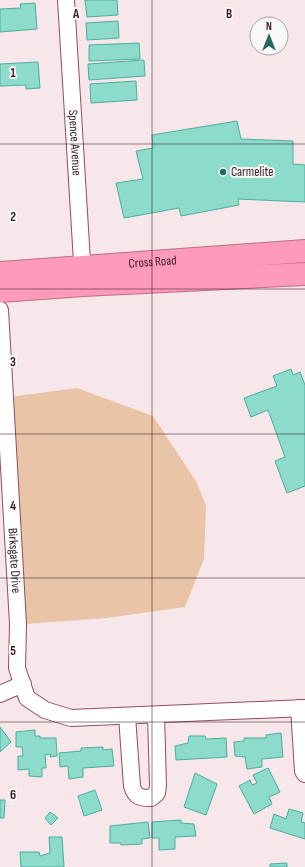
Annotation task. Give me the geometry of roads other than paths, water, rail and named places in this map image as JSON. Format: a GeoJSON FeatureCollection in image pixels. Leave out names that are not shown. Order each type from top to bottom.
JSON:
{"type":"FeatureCollection","features":[{"type":"Feature","properties":{"kind":"highway","name":"Cross Road"},"geometry":{"type":"LineString","coordinates":[[0,291],[83,276],[305,251]]}},
{"type":"Feature","properties":{"kind":"highway","name":"Cross Road"},"geometry":{"type":"LineString","coordinates":[[0,273],[83,276],[305,274]]}},
{"type":"Feature","properties":{"kind":"street","name":"Spence Avenue"},"geometry":{"type":"LineString","coordinates":[[66,0],[83,276]]}},
{"type":"Feature","properties":{"kind":"street","name":"Birksgate Drive"},"geometry":{"type":"LineString","coordinates":[[0,310],[18,624],[17,668]]}},
{"type":"Feature","properties":{"kind":"street","name":"Birksgate Drive"},"geometry":{"type":"LineString","coordinates":[[0,490],[10,660],[17,668],[27,698],[46,710],[71,718],[302,708],[303,771],[305,774]]}},
{"type":"Feature","properties":{"kind":"street"},"geometry":{"type":"LineString","coordinates":[[0,694],[23,684]]}},
{"type":"Feature","properties":{"kind":"street"},"geometry":{"type":"LineString","coordinates":[[127,716],[132,786],[134,793],[142,798],[151,798],[157,793],[158,785],[156,715]]}},
{"type":"Feature","properties":{"kind":"place","name":"Carmelite"},"geometry":{"type":"Point","coordinates":[223,172]}}]}
